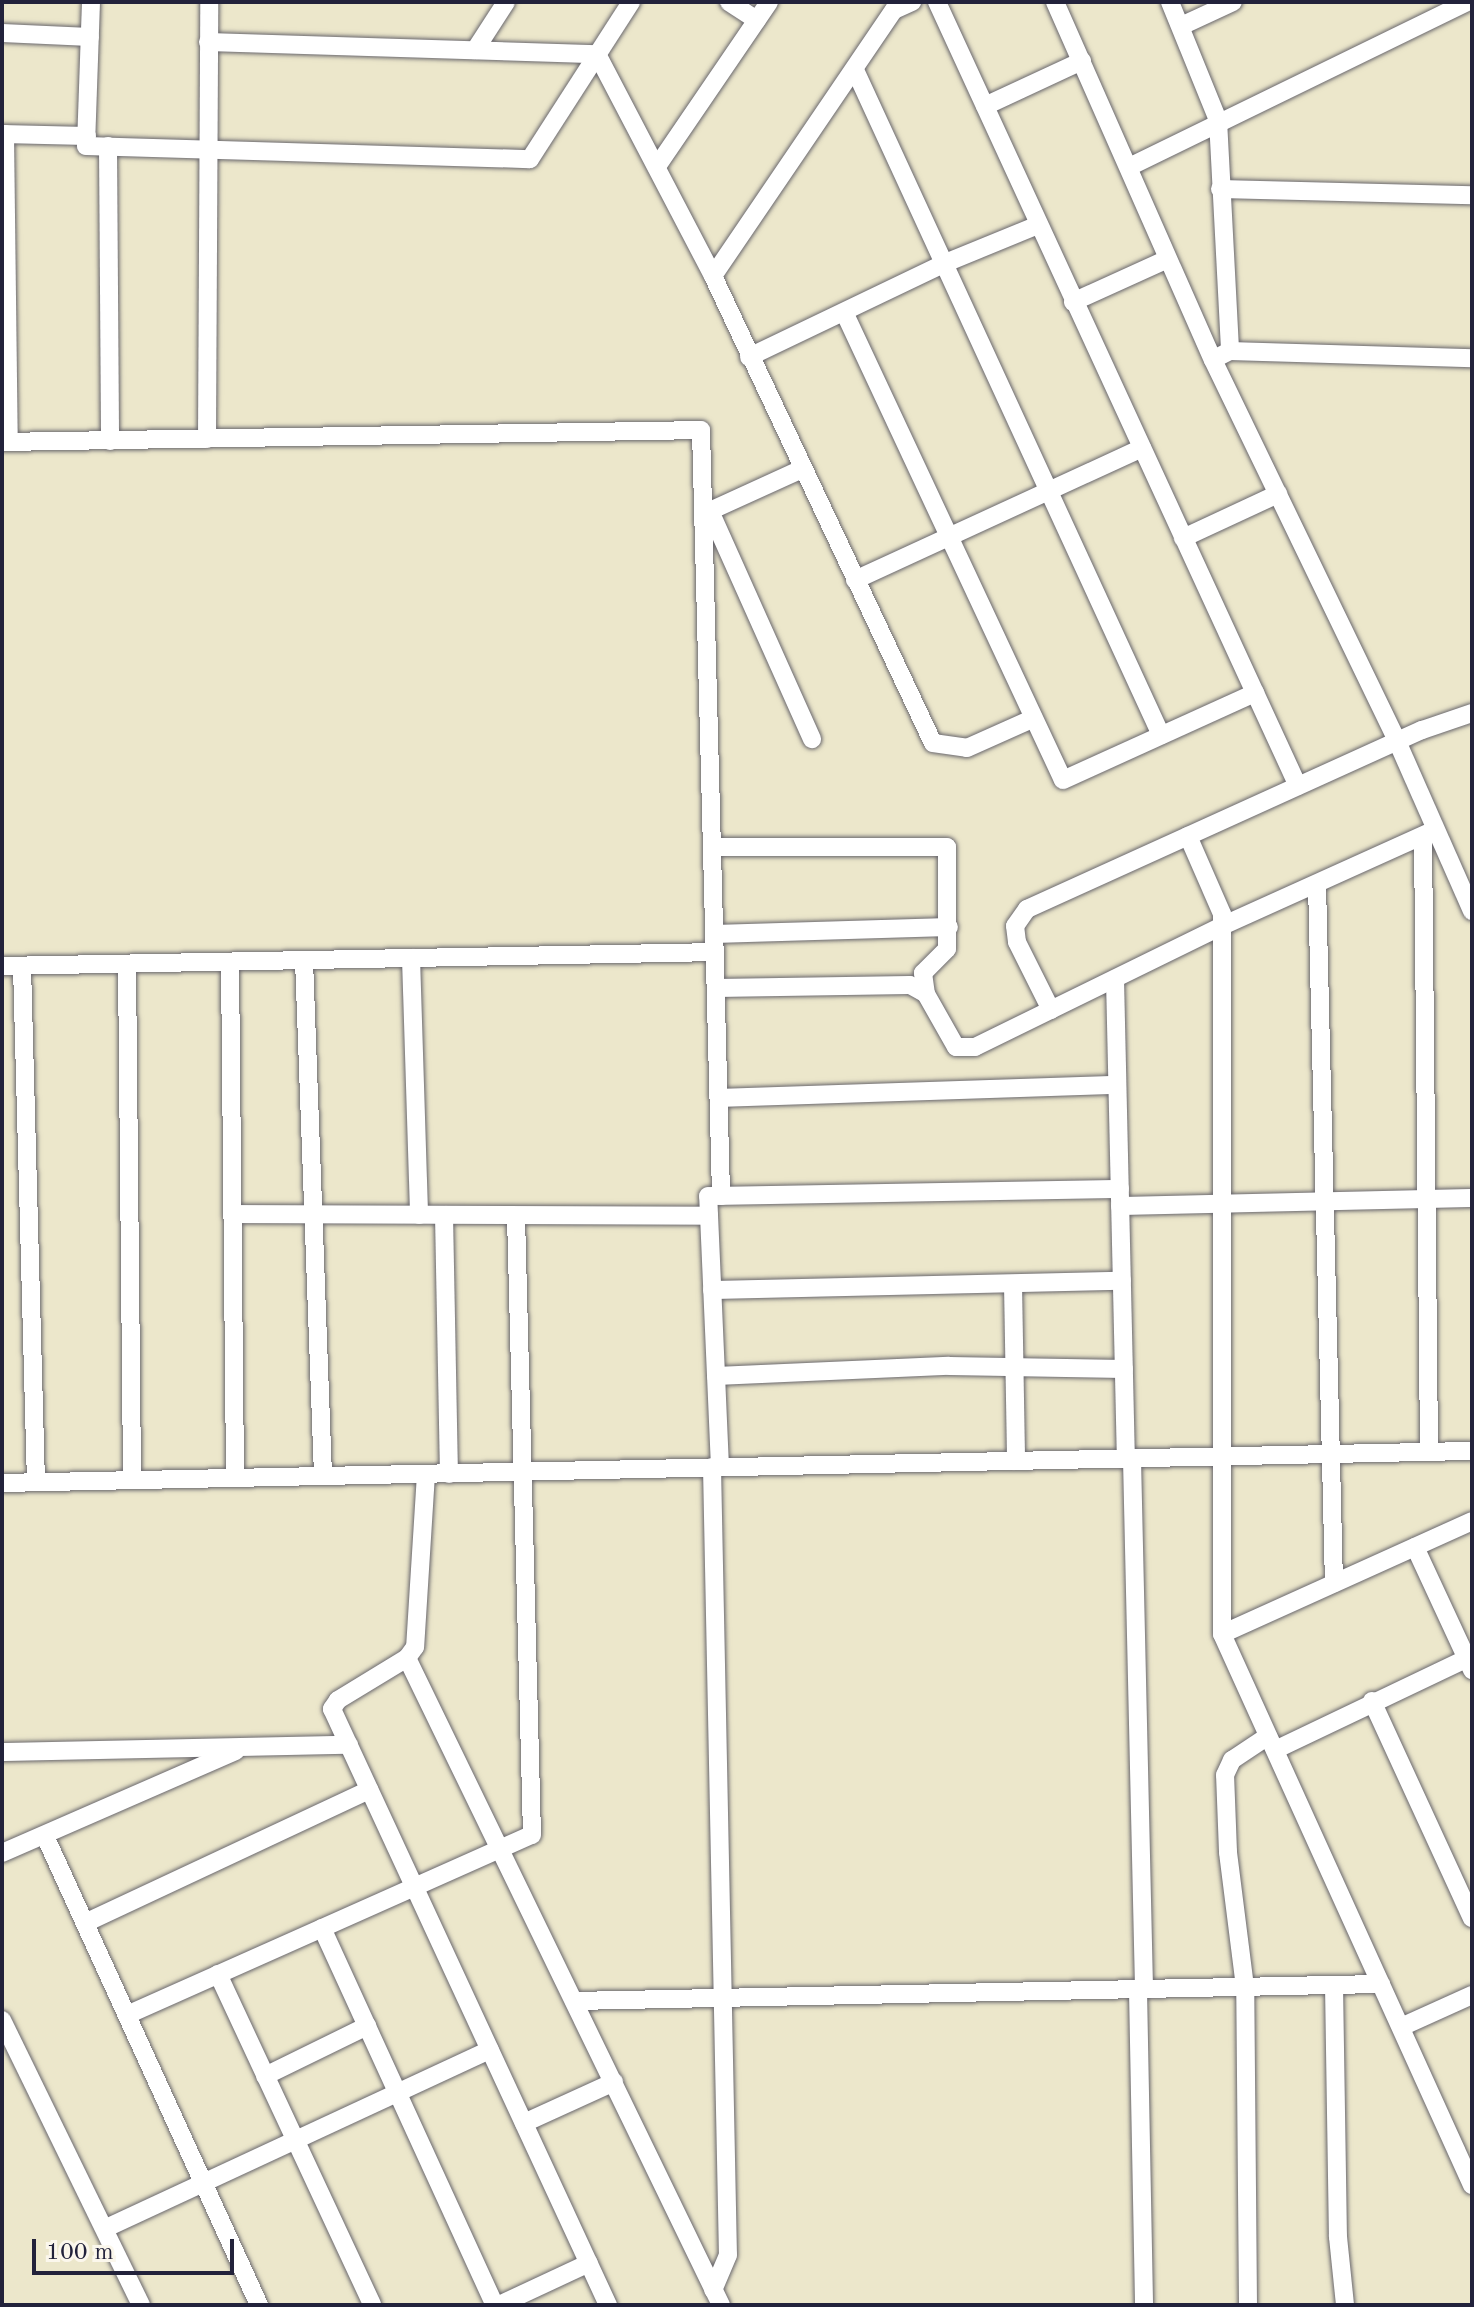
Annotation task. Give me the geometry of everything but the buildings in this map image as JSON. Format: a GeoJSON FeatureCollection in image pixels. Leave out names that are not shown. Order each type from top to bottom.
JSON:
{"type":"FeatureCollection","features":[{"type":"Feature","properties":{"kind":"street"},"geometry":{"type":"LineString","coordinates":[[91,2],[86,146],[530,159],[631,2]]}},
{"type":"Feature","properties":{"kind":"street"},"geometry":{"type":"LineString","coordinates":[[207,439],[209,2]]}},
{"type":"Feature","properties":{"kind":"street"},"geometry":{"type":"LineString","coordinates":[[475,50],[506,2]]}},
{"type":"Feature","properties":{"kind":"street"},"geometry":{"type":"LineString","coordinates":[[729,2],[757,20]]}},
{"type":"Feature","properties":{"kind":"street"},"geometry":{"type":"LineString","coordinates":[[658,165],[769,2]]}},
{"type":"Feature","properties":{"kind":"street"},"geometry":{"type":"LineString","coordinates":[[713,276],[894,10],[912,2]]}},
{"type":"Feature","properties":{"kind":"street"},"geometry":{"type":"LineString","coordinates":[[937,2],[1298,786]]}},
{"type":"Feature","properties":{"kind":"street"},"geometry":{"type":"LineString","coordinates":[[1055,2],[1168,259],[1221,356],[1278,494],[1397,741],[1429,833],[1472,911]]}},
{"type":"Feature","properties":{"kind":"street"},"geometry":{"type":"LineString","coordinates":[[1170,2],[1218,120],[1221,356]]}},
{"type":"Feature","properties":{"kind":"street"},"geometry":{"type":"LineString","coordinates":[[1181,26],[1233,2]]}},
{"type":"Feature","properties":{"kind":"street"},"geometry":{"type":"LineString","coordinates":[[1129,167],[1218,120],[1468,2]]}},
{"type":"Feature","properties":{"kind":"street"},"geometry":{"type":"LineString","coordinates":[[2,33],[90,37]]}},
{"type":"Feature","properties":{"kind":"street"},"geometry":{"type":"LineString","coordinates":[[208,42],[597,54]]}},
{"type":"Feature","properties":{"kind":"street"},"geometry":{"type":"LineString","coordinates":[[597,54],[658,165],[713,276],[933,743],[967,748],[1034,718]]}},
{"type":"Feature","properties":{"kind":"street"},"geometry":{"type":"LineString","coordinates":[[985,106],[1082,61]]}},
{"type":"Feature","properties":{"kind":"street"},"geometry":{"type":"LineString","coordinates":[[855,70],[1161,735]]}},
{"type":"Feature","properties":{"kind":"street"},"geometry":{"type":"LineString","coordinates":[[87,136],[4,134],[6,442],[701,430],[721,1196]]}},
{"type":"Feature","properties":{"kind":"street"},"geometry":{"type":"LineString","coordinates":[[108,146],[110,441]]}},
{"type":"Feature","properties":{"kind":"street"},"geometry":{"type":"LineString","coordinates":[[1220,189],[1472,195]]}},
{"type":"Feature","properties":{"kind":"street"},"geometry":{"type":"LineString","coordinates":[[749,357],[845,314],[943,264],[1038,225]]}},
{"type":"Feature","properties":{"kind":"street"},"geometry":{"type":"LineString","coordinates":[[1073,302],[1168,259]]}},
{"type":"Feature","properties":{"kind":"street"},"geometry":{"type":"LineString","coordinates":[[845,314],[1063,780],[1255,693]]}},
{"type":"Feature","properties":{"kind":"street"},"geometry":{"type":"LineString","coordinates":[[1221,356],[1472,358]]}},
{"type":"Feature","properties":{"kind":"street"},"geometry":{"type":"LineString","coordinates":[[855,580],[1142,448]]}},
{"type":"Feature","properties":{"kind":"street"},"geometry":{"type":"LineString","coordinates":[[802,469],[710,511],[812,739]]}},
{"type":"Feature","properties":{"kind":"street"},"geometry":{"type":"LineString","coordinates":[[1183,538],[1278,494]]}},
{"type":"Feature","properties":{"kind":"street"},"geometry":{"type":"LineString","coordinates":[[1051,1010],[1017,942],[1015,926],[1027,909],[1397,741],[1472,713]]}},
{"type":"Feature","properties":{"kind":"street"},"geometry":{"type":"LineString","coordinates":[[712,847],[947,847],[947,949],[923,973],[926,994],[956,1047],[975,1047],[1222,926],[1429,833]]}},
{"type":"Feature","properties":{"kind":"street"},"geometry":{"type":"LineString","coordinates":[[1429,833],[1425,1199],[1429,1452]]}},
{"type":"Feature","properties":{"kind":"street"},"geometry":{"type":"LineString","coordinates":[[1188,836],[1222,914],[1224,1203],[1218,1457],[1222,1634],[1472,2185]]}},
{"type":"Feature","properties":{"kind":"street"},"geometry":{"type":"LineString","coordinates":[[1317,884],[1334,1583]]}},
{"type":"Feature","properties":{"kind":"street"},"geometry":{"type":"LineString","coordinates":[[2,966],[411,958],[715,943],[949,927]]}},
{"type":"Feature","properties":{"kind":"street"},"geometry":{"type":"LineString","coordinates":[[411,958],[419,1215]]}},
{"type":"Feature","properties":{"kind":"street"},"geometry":{"type":"LineString","coordinates":[[304,960],[323,1476]]}},
{"type":"Feature","properties":{"kind":"street"},"geometry":{"type":"LineString","coordinates":[[230,962],[235,1478]]}},
{"type":"Feature","properties":{"kind":"street"},"geometry":{"type":"LineString","coordinates":[[127,964],[132,1480]]}},
{"type":"Feature","properties":{"kind":"street"},"geometry":{"type":"LineString","coordinates":[[22,966],[36,1482]]}},
{"type":"Feature","properties":{"kind":"street"},"geometry":{"type":"LineString","coordinates":[[1115,979],[1141,1990],[1144,2305]]}},
{"type":"Feature","properties":{"kind":"street"},"geometry":{"type":"LineString","coordinates":[[716,988],[910,985],[926,994]]}},
{"type":"Feature","properties":{"kind":"street"},"geometry":{"type":"LineString","coordinates":[[719,1098],[1117,1085]]}},
{"type":"Feature","properties":{"kind":"street"},"geometry":{"type":"LineString","coordinates":[[717,2297],[728,2255],[726,1998],[716,1376],[708,1196],[1120,1198],[1224,1203],[1472,1198]]}},
{"type":"Feature","properties":{"kind":"street"},"geometry":{"type":"LineString","coordinates":[[233,1214],[709,1216]]}},
{"type":"Feature","properties":{"kind":"street"},"geometry":{"type":"LineString","coordinates":[[444,1215],[449,1474]]}},
{"type":"Feature","properties":{"kind":"street"},"geometry":{"type":"LineString","coordinates":[[127,2015],[532,1835],[516,1217]]}},
{"type":"Feature","properties":{"kind":"street"},"geometry":{"type":"LineString","coordinates":[[712,1290],[1122,1281]]}},
{"type":"Feature","properties":{"kind":"street"},"geometry":{"type":"LineString","coordinates":[[1013,1284],[1016,1461]]}},
{"type":"Feature","properties":{"kind":"street"},"geometry":{"type":"LineString","coordinates":[[716,1376],[949,1366],[1014,1371],[1124,1369]]}},
{"type":"Feature","properties":{"kind":"street"},"geometry":{"type":"LineString","coordinates":[[2,1483],[1472,1451]]}},
{"type":"Feature","properties":{"kind":"street"},"geometry":{"type":"LineString","coordinates":[[426,1474],[415,1647],[407,1658],[338,1700],[332,1709],[608,2305]]}},
{"type":"Feature","properties":{"kind":"street"},"geometry":{"type":"LineString","coordinates":[[1222,1634],[1472,1521]]}},
{"type":"Feature","properties":{"kind":"street"},"geometry":{"type":"LineString","coordinates":[[1248,2305],[1245,1987],[1228,1852],[1225,1775],[1232,1760],[1470,1662],[1415,1547]]}},
{"type":"Feature","properties":{"kind":"street"},"geometry":{"type":"LineString","coordinates":[[407,1658],[717,2297]]}},
{"type":"Feature","properties":{"kind":"street"},"geometry":{"type":"LineString","coordinates":[[1372,1701],[1472,1918]]}},
{"type":"Feature","properties":{"kind":"street"},"geometry":{"type":"LineString","coordinates":[[2,1752],[349,1745]]}},
{"type":"Feature","properties":{"kind":"street"},"geometry":{"type":"LineString","coordinates":[[2,1853],[246,1747]]}},
{"type":"Feature","properties":{"kind":"street"},"geometry":{"type":"LineString","coordinates":[[85,1923],[369,1790]]}},
{"type":"Feature","properties":{"kind":"street"},"geometry":{"type":"LineString","coordinates":[[45,1836],[259,2305]]}},
{"type":"Feature","properties":{"kind":"street"},"geometry":{"type":"LineString","coordinates":[[322,1928],[497,2305],[589,2263]]}},
{"type":"Feature","properties":{"kind":"street"},"geometry":{"type":"LineString","coordinates":[[218,1974],[372,2305]]}},
{"type":"Feature","properties":{"kind":"street"},"geometry":{"type":"LineString","coordinates":[[574,2001],[1381,1984]]}},
{"type":"Feature","properties":{"kind":"street"},"geometry":{"type":"LineString","coordinates":[[1334,1985],[1338,2237],[1345,2305]]}},
{"type":"Feature","properties":{"kind":"street"},"geometry":{"type":"LineString","coordinates":[[1401,2027],[1472,1995]]}},
{"type":"Feature","properties":{"kind":"street"},"geometry":{"type":"LineString","coordinates":[[2,2020],[141,2305]]}},
{"type":"Feature","properties":{"kind":"street"},"geometry":{"type":"LineString","coordinates":[[265,2076],[367,2026]]}},
{"type":"Feature","properties":{"kind":"street"},"geometry":{"type":"LineString","coordinates":[[106,2228],[490,2050]]}},
{"type":"Feature","properties":{"kind":"street"},"geometry":{"type":"LineString","coordinates":[[524,2123],[614,2082]]}}]}
